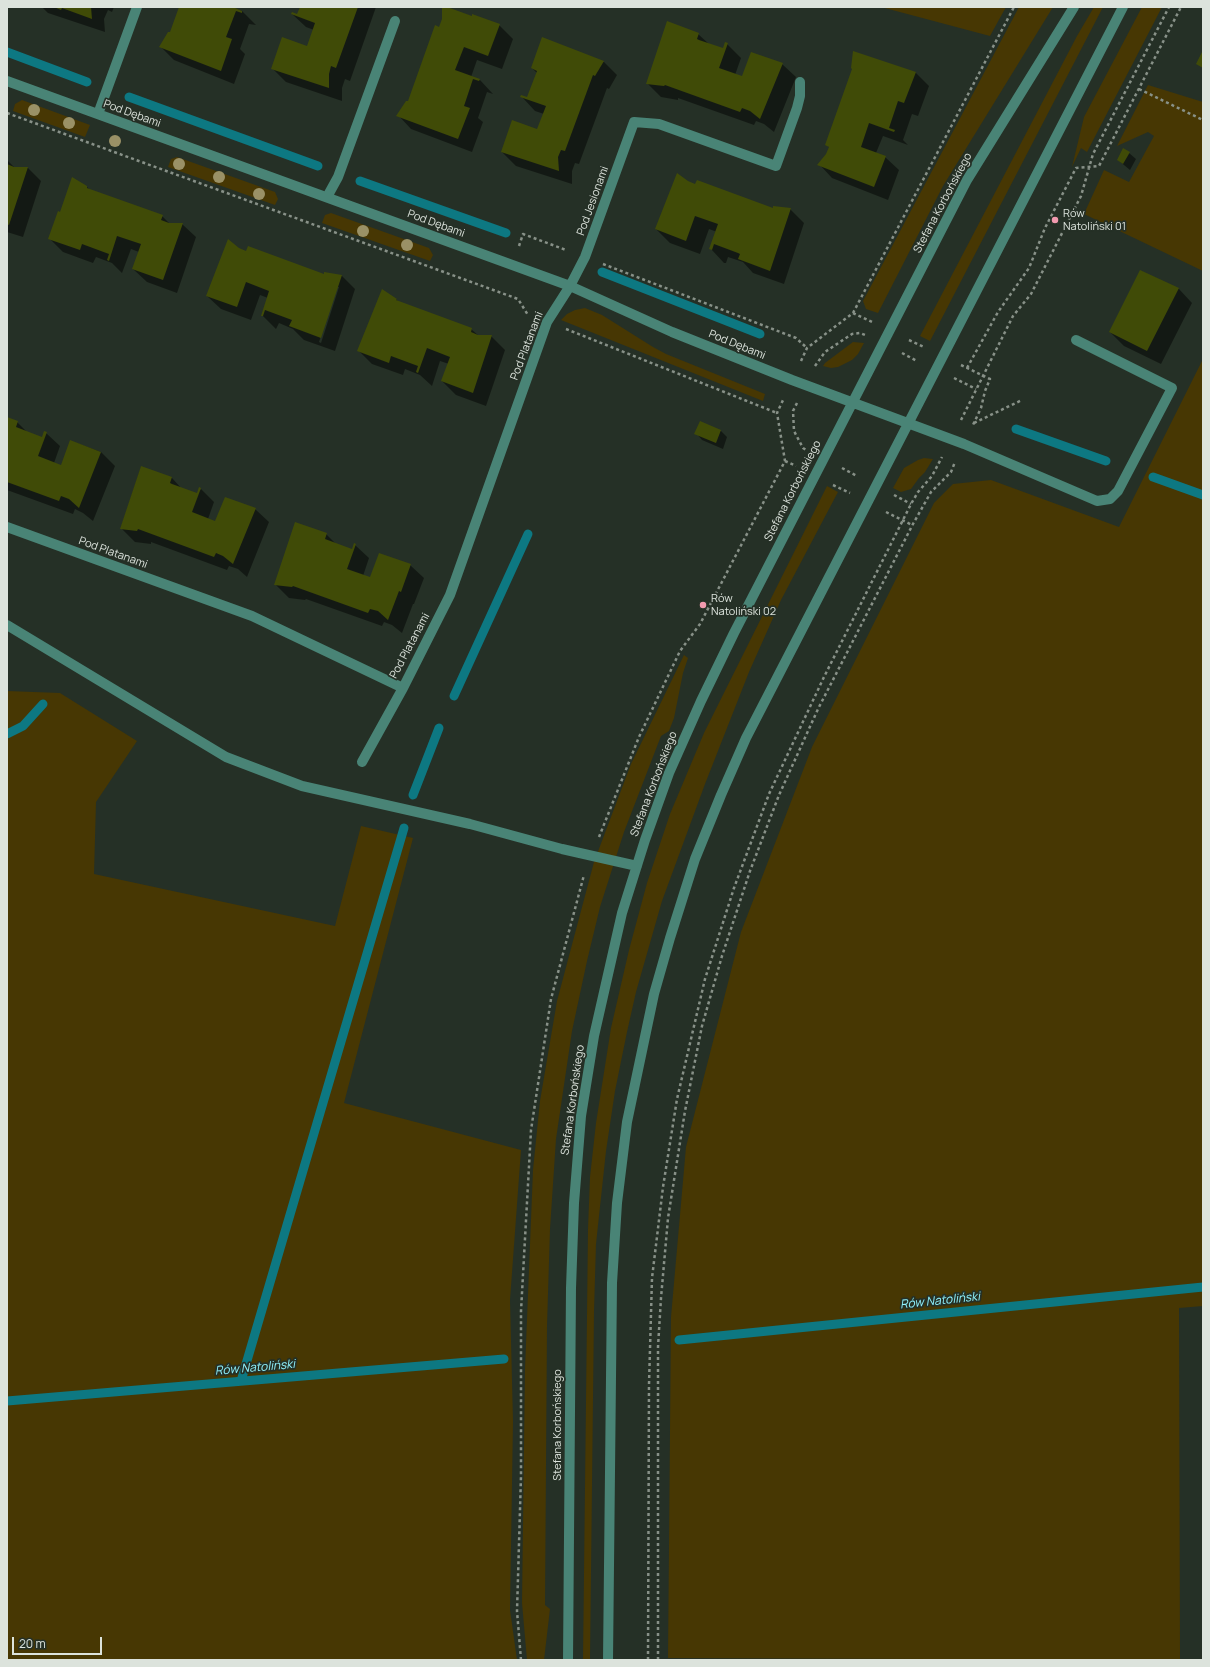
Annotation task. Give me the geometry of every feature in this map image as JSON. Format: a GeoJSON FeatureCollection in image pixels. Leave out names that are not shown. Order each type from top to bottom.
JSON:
{"type":"FeatureCollection","features":[{"type":"Feature","properties":{"kind":"street"},"geometry":{"type":"LineString","coordinates":[[98,114],[137,7]]}},
{"type":"Feature","properties":{"kind":"street","name":"Stefana Korbońskiego"},"geometry":{"type":"LineString","coordinates":[[568,1660],[570,1288],[574,1204],[580,1132],[594,1036],[622,913],[669,773],[734,633],[967,180],[1074,7]]}},
{"type":"Feature","properties":{"kind":"street"},"geometry":{"type":"LineString","coordinates":[[608,1660],[612,1283],[617,1203],[627,1122],[654,994],[670,938],[695,859],[746,738],[1124,7]]}},
{"type":"Feature","properties":{"kind":"street"},"geometry":{"type":"LineString","coordinates":[[327,197],[338,177],[395,21]]}},
{"type":"Feature","properties":{"kind":"street","name":"Pod Dębami"},"geometry":{"type":"LineString","coordinates":[[7,81],[570,286],[672,332],[908,424],[964,444],[1097,501],[1110,499],[1118,491],[1172,388],[1076,340]]}},
{"type":"Feature","properties":{"kind":"street","name":"Pod Jesionami"},"geometry":{"type":"LineString","coordinates":[[570,286],[585,257],[634,122],[659,124],[776,166],[797,108],[800,96],[800,82]]}},
{"type":"Feature","properties":{"kind":"street","name":"Pod Platanami"},"geometry":{"type":"LineString","coordinates":[[7,527],[252,616],[403,688],[450,594],[547,322],[570,286]]}},
{"type":"Feature","properties":{"kind":"street"},"geometry":{"type":"LineString","coordinates":[[7,625],[226,757],[295,783],[470,824],[562,849],[637,866]]}},
{"type":"Feature","properties":{"kind":"street"},"geometry":{"type":"LineString","coordinates":[[362,762],[403,688]]}},
{"type":"Feature","properties":{"kind":"path"},"geometry":{"type":"LineString","coordinates":[[648,1660],[649,1385],[652,1278],[662,1187],[676,1106],[705,979],[734,888],[769,794],[824,677],[911,504],[918,492],[932,476],[1013,316],[1031,294],[1081,196],[1093,154],[1169,7]]}},
{"type":"Feature","properties":{"kind":"path"},"geometry":{"type":"LineString","coordinates":[[967,368],[998,312],[1029,268],[1045,228],[1076,168],[1099,166],[1180,7]]}},
{"type":"Feature","properties":{"kind":"path"},"geometry":{"type":"LineString","coordinates":[[1138,89],[1203,120]]}},
{"type":"Feature","properties":{"kind":"path"},"geometry":{"type":"LineString","coordinates":[[7,114],[518,299],[526,315],[531,316]]}},
{"type":"Feature","properties":{"kind":"path"},"geometry":{"type":"LineString","coordinates":[[517,250],[523,234],[569,251]]}},
{"type":"Feature","properties":{"kind":"path"},"geometry":{"type":"LineString","coordinates":[[598,262],[796,338],[807,348]]}},
{"type":"Feature","properties":{"kind":"path"},"geometry":{"type":"LineString","coordinates":[[658,1660],[658,1347],[661,1298],[668,1218],[685,1111],[702,1026],[726,942],[750,871],[779,795],[818,709],[930,492],[951,472],[981,408],[985,391],[990,380],[853,313]]}},
{"type":"Feature","properties":{"kind":"path"},"geometry":{"type":"LineString","coordinates":[[566,328],[777,414]]}},
{"type":"Feature","properties":{"kind":"path"},"geometry":{"type":"LineString","coordinates":[[974,423],[1022,400]]}},
{"type":"Feature","properties":{"kind":"shaded area"},"geometry":{"type":"Polygon","coordinates":[[[881,7],[1006,7],[990,36],[881,7]]]}},
{"type":"Feature","properties":{"kind":"shaded area"},"geometry":{"type":"Polygon","coordinates":[[[1019,7],[1053,7],[943,186],[878,313],[866,309],[863,301],[1019,7]]]}},
{"type":"Feature","properties":{"kind":"shaded area"},"geometry":{"type":"Polygon","coordinates":[[[1094,7],[1103,7],[930,341],[920,336],[1077,36],[1094,7]]]}},
{"type":"Feature","properties":{"kind":"shaded area"},"geometry":{"type":"Polygon","coordinates":[[[1142,7],[1162,7],[1087,152],[1081,148],[1072,167],[1084,117],[1142,7]]]}},
{"type":"Feature","properties":{"kind":"shaded area"},"geometry":{"type":"Polygon","coordinates":[[[1148,85],[1203,102],[1203,271],[1084,214],[1104,170],[1129,182],[1154,136],[1148,132],[1117,146],[1148,85]]]}},
{"type":"Feature","properties":{"kind":"shaded area"},"geometry":{"type":"Polygon","coordinates":[[[22,100],[90,125],[85,137],[13,111],[15,104],[22,100]]]}},
{"type":"Feature","properties":{"kind":"shaded area"},"geometry":{"type":"Polygon","coordinates":[[[177,157],[275,192],[278,199],[275,205],[168,167],[171,159],[177,157]]]}},
{"type":"Feature","properties":{"kind":"shaded area"},"geometry":{"type":"Polygon","coordinates":[[[331,213],[429,248],[433,255],[430,261],[322,223],[325,215],[331,213]]]}},
{"type":"Feature","properties":{"kind":"shaded area"},"geometry":{"type":"Polygon","coordinates":[[[585,308],[602,315],[666,354],[765,394],[763,401],[561,320],[567,314],[575,310],[585,308]]]}},
{"type":"Feature","properties":{"kind":"shaded area"},"geometry":{"type":"Polygon","coordinates":[[[853,342],[864,343],[858,354],[852,360],[838,367],[831,368],[823,366],[825,363],[853,342]]]}},
{"type":"Feature","properties":{"kind":"shaded area"},"geometry":{"type":"Polygon","coordinates":[[[1203,359],[1203,1306],[1179,1308],[1180,1660],[668,1658],[671,1317],[686,1147],[741,932],[812,747],[934,503],[953,484],[991,480],[1119,527],[1203,359]]]}},
{"type":"Feature","properties":{"kind":"shaded area"},"geometry":{"type":"Polygon","coordinates":[[[924,458],[933,459],[925,472],[911,489],[901,492],[893,488],[904,468],[924,458]]]}},
{"type":"Feature","properties":{"kind":"shaded area"},"geometry":{"type":"Polygon","coordinates":[[[827,486],[838,492],[781,600],[749,672],[705,784],[662,901],[636,992],[627,1032],[615,1091],[606,1151],[596,1244],[590,1660],[583,1660],[588,1229],[590,1177],[596,1123],[611,1028],[629,950],[647,883],[670,814],[704,733],[827,486]]]}},
{"type":"Feature","properties":{"kind":"shaded area"},"geometry":{"type":"Polygon","coordinates":[[[684,655],[688,658],[683,673],[674,718],[669,731],[661,736],[624,832],[600,907],[572,1031],[556,1139],[550,1229],[547,1326],[545,1605],[550,1609],[544,1660],[527,1660],[522,1603],[525,1369],[533,1170],[540,1101],[557,1001],[594,862],[631,764],[684,655]]]}},
{"type":"Feature","properties":{"kind":"shaded area"},"geometry":{"type":"Polygon","coordinates":[[[7,691],[60,693],[137,741],[96,802],[94,874],[335,926],[361,826],[413,838],[344,1103],[521,1150],[510,1300],[513,1421],[510,1610],[517,1660],[7,1660],[7,691]]]}},
{"type":"Feature","properties":{"kind":"building"},"geometry":{"type":"Polygon","coordinates":[[[54,7],[91,7],[92,19],[62,8],[61,10],[54,7]]]}},
{"type":"Feature","properties":{"kind":"building"},"geometry":{"type":"Polygon","coordinates":[[[179,7],[233,7],[242,11],[242,13],[236,11],[226,37],[232,39],[221,71],[159,47],[168,32],[170,32],[179,7]]]}},
{"type":"Feature","properties":{"kind":"building"},"geometry":{"type":"Polygon","coordinates":[[[300,7],[358,7],[336,68],[331,66],[329,74],[329,88],[271,69],[282,37],[307,46],[315,23],[291,14],[292,12],[297,14],[300,7]]]}},
{"type":"Feature","properties":{"kind":"building"},"geometry":{"type":"Polygon","coordinates":[[[442,7],[447,7],[472,16],[472,14],[500,24],[488,56],[464,47],[455,70],[480,79],[479,81],[473,79],[464,106],[470,108],[458,139],[396,116],[406,101],[408,101],[435,25],[439,27],[442,19],[442,7]]]}},
{"type":"Feature","properties":{"kind":"building"},"geometry":{"type":"Polygon","coordinates":[[[667,21],[699,33],[697,39],[699,40],[723,48],[725,42],[728,43],[719,68],[742,76],[751,52],[783,63],[760,119],[750,111],[742,108],[740,112],[665,85],[646,84],[667,21]]]}},
{"type":"Feature","properties":{"kind":"building"},"geometry":{"type":"Polygon","coordinates":[[[542,37],[604,61],[595,76],[593,75],[565,151],[561,150],[558,157],[559,171],[501,152],[512,120],[537,129],[546,106],[520,97],[521,95],[527,97],[537,71],[531,68],[542,37]]]}},
{"type":"Feature","properties":{"kind":"building"},"geometry":{"type":"Polygon","coordinates":[[[1203,50],[1203,68],[1196,64],[1203,50]]]}},
{"type":"Feature","properties":{"kind":"building"},"geometry":{"type":"Polygon","coordinates":[[[853,51],[916,72],[904,103],[898,101],[889,128],[895,130],[894,132],[869,123],[861,147],[886,156],[874,187],[817,165],[826,154],[829,147],[825,145],[852,69],[853,51]]]}},
{"type":"Feature","properties":{"kind":"building"},"geometry":{"type":"Polygon","coordinates":[[[1123,148],[1130,152],[1123,164],[1117,160],[1123,148]]]}},
{"type":"Feature","properties":{"kind":"building"},"geometry":{"type":"Polygon","coordinates":[[[7,164],[14,167],[28,167],[9,225],[7,224],[7,164]]]}},
{"type":"Feature","properties":{"kind":"building"},"geometry":{"type":"Polygon","coordinates":[[[677,173],[695,184],[697,180],[773,208],[773,206],[791,208],[770,271],[738,259],[740,254],[714,244],[712,250],[709,249],[718,224],[695,216],[686,241],[655,229],[677,173]]]}},
{"type":"Feature","properties":{"kind":"building"},"geometry":{"type":"Polygon","coordinates":[[[72,177],[87,186],[87,188],[163,215],[161,220],[169,223],[183,223],[163,280],[132,269],[141,244],[117,236],[109,261],[107,260],[109,254],[82,244],[80,250],[48,239],[58,211],[60,212],[72,177]]]}},
{"type":"Feature","properties":{"kind":"building"},"geometry":{"type":"Polygon","coordinates":[[[228,239],[239,248],[246,251],[248,246],[324,274],[324,272],[342,275],[321,338],[289,326],[292,320],[265,310],[263,316],[261,316],[269,291],[246,282],[237,307],[206,296],[228,239]]]}},
{"type":"Feature","properties":{"kind":"building"},"geometry":{"type":"Polygon","coordinates":[[[1140,270],[1179,288],[1147,351],[1109,332],[1140,270]]]}},
{"type":"Feature","properties":{"kind":"building"},"geometry":{"type":"Polygon","coordinates":[[[382,289],[397,299],[396,300],[472,328],[471,332],[478,335],[492,335],[473,393],[441,381],[450,357],[427,348],[418,373],[416,372],[418,366],[391,356],[389,363],[357,351],[382,289]]]}},
{"type":"Feature","properties":{"kind":"building"},"geometry":{"type":"Polygon","coordinates":[[[7,417],[18,421],[16,427],[42,437],[44,431],[47,432],[38,456],[61,465],[70,440],[101,452],[79,508],[69,499],[61,496],[59,501],[7,482],[7,417]]]}},
{"type":"Feature","properties":{"kind":"building"},"geometry":{"type":"Polygon","coordinates":[[[700,421],[721,430],[716,443],[694,434],[700,421]]]}},
{"type":"Feature","properties":{"kind":"building"},"geometry":{"type":"Polygon","coordinates":[[[141,466],[172,477],[170,483],[172,484],[197,493],[199,487],[201,488],[192,512],[215,521],[225,497],[256,508],[233,564],[223,556],[216,553],[214,557],[138,529],[137,531],[120,529],[141,466]]]}},
{"type":"Feature","properties":{"kind":"building"},"geometry":{"type":"Polygon","coordinates":[[[295,522],[327,533],[325,539],[352,549],[354,543],[356,544],[347,569],[370,577],[379,553],[411,564],[401,592],[399,591],[388,620],[378,611],[370,609],[368,613],[293,586],[274,585],[295,522]]]}},
{"type":"Feature","properties":{"kind":"waterway"},"geometry":{"type":"LineString","coordinates":[[7,52],[87,82]]}},
{"type":"Feature","properties":{"kind":"waterway"},"geometry":{"type":"LineString","coordinates":[[129,97],[318,166]]}},
{"type":"Feature","properties":{"kind":"waterway"},"geometry":{"type":"LineString","coordinates":[[360,181],[506,233]]}},
{"type":"Feature","properties":{"kind":"waterway"},"geometry":{"type":"LineString","coordinates":[[602,272],[760,334]]}},
{"type":"Feature","properties":{"kind":"waterway"},"geometry":{"type":"LineString","coordinates":[[1016,429],[1106,461]]}},
{"type":"Feature","properties":{"kind":"waterway"},"geometry":{"type":"LineString","coordinates":[[1153,477],[1203,495]]}},
{"type":"Feature","properties":{"kind":"waterway"},"geometry":{"type":"LineString","coordinates":[[454,696],[528,534]]}},
{"type":"Feature","properties":{"kind":"waterway"},"geometry":{"type":"LineString","coordinates":[[7,734],[23,726],[43,704]]}},
{"type":"Feature","properties":{"kind":"waterway"},"geometry":{"type":"LineString","coordinates":[[413,795],[439,728]]}},
{"type":"Feature","properties":{"kind":"waterway"},"geometry":{"type":"LineString","coordinates":[[241,1381],[404,828]]}},
{"type":"Feature","properties":{"kind":"waterway","name":"Rów Natoliński"},"geometry":{"type":"LineString","coordinates":[[679,1340],[1203,1287]]}},
{"type":"Feature","properties":{"kind":"waterway","name":"Rów Natoliński"},"geometry":{"type":"LineString","coordinates":[[7,1401],[504,1359]]}},
{"type":"Feature","properties":{"kind":"place","name":"Rów Natoliński 01"},"geometry":{"type":"Point","coordinates":[1055,220]}},
{"type":"Feature","properties":{"kind":"place","name":"Rów Natoliński 02"},"geometry":{"type":"Point","coordinates":[703,605]}}]}
